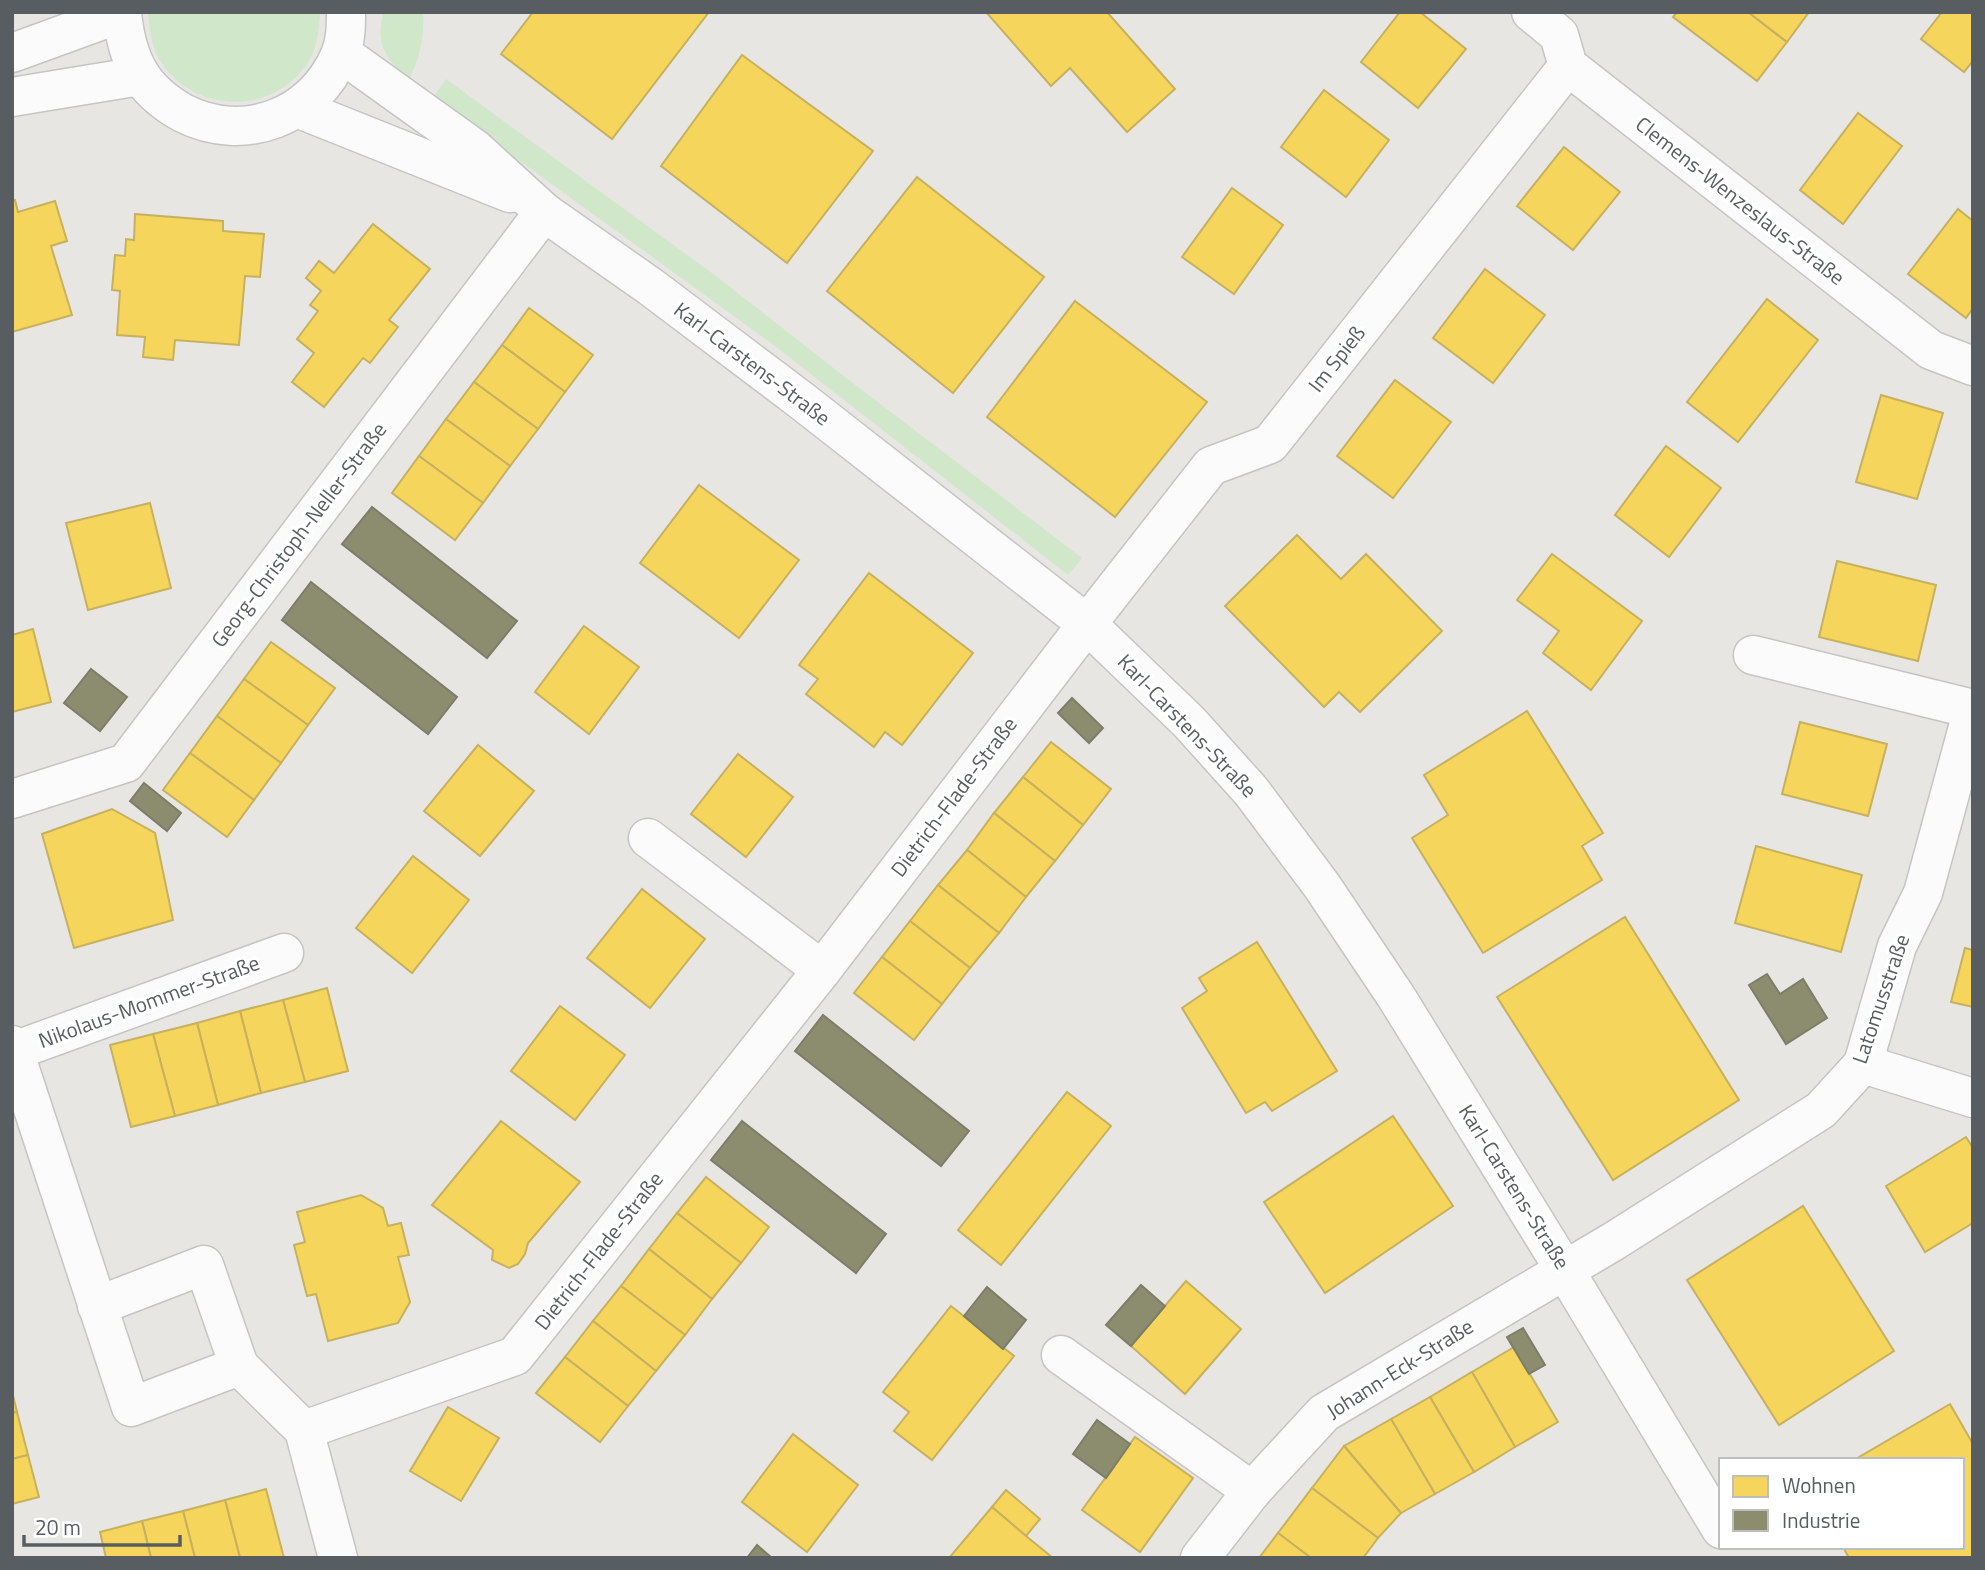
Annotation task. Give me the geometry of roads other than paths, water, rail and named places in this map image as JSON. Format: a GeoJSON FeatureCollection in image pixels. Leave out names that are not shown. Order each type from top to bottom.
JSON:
{"type":"FeatureCollection","features":[{"type":"Feature","properties":{"kind":"street"},"geometry":{"type":"LineString","coordinates":[[12,53],[122,13],[127,46],[141,76],[167,104],[201,122],[240,127],[279,118],[297,108],[328,78],[341,53],[346,12]]}},
{"type":"Feature","properties":{"kind":"street","name":"Clemens-Wenzeslaus-Straße"},"geometry":{"type":"LineString","coordinates":[[1559,31],[1931,350],[1973,366]]}},
{"type":"Feature","properties":{"kind":"street","name":"Im Spieß"},"geometry":{"type":"LineString","coordinates":[[1087,624],[1211,466],[1270,444],[1559,31]]}},
{"type":"Feature","properties":{"kind":"street","name":"Karl-Carstens-Straße"},"geometry":{"type":"LineString","coordinates":[[341,53],[475,149],[538,206],[803,401],[1087,624],[1189,722],[1251,791],[1314,875],[1397,998],[1719,1526]]}},
{"type":"Feature","properties":{"kind":"street"},"geometry":{"type":"LineString","coordinates":[[12,97],[141,76]]}},
{"type":"Feature","properties":{"kind":"street","name":"Karl-Carstens-Straße"},"geometry":{"type":"LineString","coordinates":[[297,108],[538,206]]}},
{"type":"Feature","properties":{"kind":"street","name":"Georg-Christoph-Neller-Straße"},"geometry":{"type":"LineString","coordinates":[[12,799],[126,763],[538,206]]}},
{"type":"Feature","properties":{"kind":"street","name":"Dietrich-Flade-Straße"},"geometry":{"type":"LineString","coordinates":[[304,1430],[515,1356],[822,970],[1087,624]]}},
{"type":"Feature","properties":{"kind":"street","name":"Latomusstraße"},"geometry":{"type":"LineString","coordinates":[[1564,1269],[1614,1241],[1821,1110],[1863,1064],[1896,946],[1923,893],[1973,709],[1753,655]]}},
{"type":"Feature","properties":{"kind":"street"},"geometry":{"type":"LineString","coordinates":[[648,838],[822,970]]}},
{"type":"Feature","properties":{"kind":"street","name":"Nikolaus-Mommer-Straße"},"geometry":{"type":"LineString","coordinates":[[239,1366],[131,1407],[13,1048],[284,953]]}},
{"type":"Feature","properties":{"kind":"street"},"geometry":{"type":"LineString","coordinates":[[1863,1064],[1973,1098]]}},
{"type":"Feature","properties":{"kind":"street"},"geometry":{"type":"LineString","coordinates":[[97,1306],[204,1265],[239,1366],[304,1430],[338,1558]]}},
{"type":"Feature","properties":{"kind":"street","name":"Johann-Eck-Straße"},"geometry":{"type":"LineString","coordinates":[[1200,1558],[1252,1491],[1324,1413],[1564,1269]]}},
{"type":"Feature","properties":{"kind":"street"},"geometry":{"type":"LineString","coordinates":[[1061,1355],[1252,1491]]}}]}
